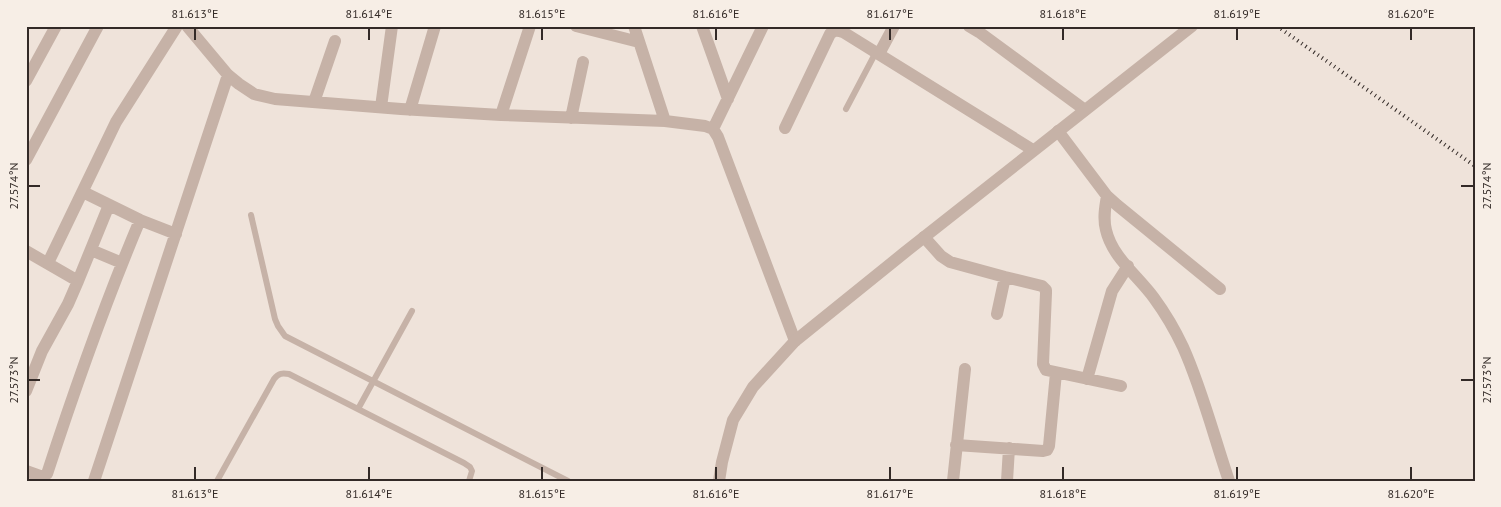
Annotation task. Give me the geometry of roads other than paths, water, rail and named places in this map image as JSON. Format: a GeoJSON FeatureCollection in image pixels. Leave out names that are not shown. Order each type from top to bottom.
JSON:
{"type":"FeatureCollection","features":[{"type":"Feature","properties":{"kind":"street"},"geometry":{"type":"LineString","coordinates":[[26,82],[30,65],[56,26]]}},
{"type":"Feature","properties":{"kind":"street"},"geometry":{"type":"LineString","coordinates":[[26,160],[98,26]]}},
{"type":"Feature","properties":{"kind":"street"},"geometry":{"type":"LineString","coordinates":[[48,263],[116,122],[176,26]]}},
{"type":"Feature","properties":{"kind":"street"},"geometry":{"type":"LineString","coordinates":[[381,107],[392,26]]}},
{"type":"Feature","properties":{"kind":"street"},"geometry":{"type":"LineString","coordinates":[[410,110],[435,26]]}},
{"type":"Feature","properties":{"kind":"street"},"geometry":{"type":"LineString","coordinates":[[501,115],[530,26]]}},
{"type":"Feature","properties":{"kind":"street"},"geometry":{"type":"LineString","coordinates":[[576,26],[639,42]]}},
{"type":"Feature","properties":{"kind":"street"},"geometry":{"type":"LineString","coordinates":[[634,26],[665,121]]}},
{"type":"Feature","properties":{"kind":"street"},"geometry":{"type":"LineString","coordinates":[[702,26],[728,99]]}},
{"type":"Feature","properties":{"kind":"street"},"geometry":{"type":"LineString","coordinates":[[713,129],[763,26]]}},
{"type":"Feature","properties":{"kind":"street"},"geometry":{"type":"LineString","coordinates":[[877,53],[894,26]]}},
{"type":"Feature","properties":{"kind":"street"},"geometry":{"type":"LineString","coordinates":[[969,26],[1085,110]]}},
{"type":"Feature","properties":{"kind":"street"},"geometry":{"type":"LineString","coordinates":[[719,481],[733,420],[753,387],[795,342],[1033,150],[1192,26]]}},
{"type":"Feature","properties":{"kind":"street"},"geometry":{"type":"LineString","coordinates":[[193,29],[228,75],[254,94],[275,99],[410,110],[665,121],[705,126],[713,129],[718,137],[795,342]]}},
{"type":"Feature","properties":{"kind":"street"},"geometry":{"type":"LineString","coordinates":[[785,128],[830,34],[833,31],[844,29],[877,53],[1033,150]]}},
{"type":"Feature","properties":{"kind":"street"},"geometry":{"type":"LineString","coordinates":[[314,102],[335,41]]}},
{"type":"Feature","properties":{"kind":"street"},"geometry":{"type":"LineString","coordinates":[[571,118],[583,62]]}},
{"type":"Feature","properties":{"kind":"street"},"geometry":{"type":"LineString","coordinates":[[94,481],[228,75]]}},
{"type":"Feature","properties":{"kind":"street"},"geometry":{"type":"LineString","coordinates":[[1058,131],[1107,196],[1220,289]]}},
{"type":"Feature","properties":{"kind":"street"},"geometry":{"type":"LineString","coordinates":[[82,192],[140,220],[176,234]]}},
{"type":"Feature","properties":{"kind":"street"},"geometry":{"type":"LineString","coordinates":[[1107,196],[1104,216],[1106,231],[1113,248],[1154,298],[1172,326],[1183,348],[1229,481]]}},
{"type":"Feature","properties":{"kind":"street"},"geometry":{"type":"LineString","coordinates":[[26,391],[42,351],[68,304],[109,205]]}},
{"type":"Feature","properties":{"kind":"street"},"geometry":{"type":"LineString","coordinates":[[26,471],[40,476],[47,474],[64,421],[122,263],[140,220]]}},
{"type":"Feature","properties":{"kind":"street"},"geometry":{"type":"LineString","coordinates":[[924,237],[944,259],[1005,277],[1039,284],[1046,290],[1043,364],[1046,370],[1121,386]]}},
{"type":"Feature","properties":{"kind":"street"},"geometry":{"type":"LineString","coordinates":[[91,250],[122,263]]}},
{"type":"Feature","properties":{"kind":"street"},"geometry":{"type":"LineString","coordinates":[[26,251],[78,281]]}},
{"type":"Feature","properties":{"kind":"street"},"geometry":{"type":"LineString","coordinates":[[1087,379],[1112,291],[1128,266]]}},
{"type":"Feature","properties":{"kind":"street"},"geometry":{"type":"LineString","coordinates":[[997,314],[1005,277]]}},
{"type":"Feature","properties":{"kind":"street"},"geometry":{"type":"LineString","coordinates":[[953,481],[965,369]]}},
{"type":"Feature","properties":{"kind":"street"},"geometry":{"type":"LineString","coordinates":[[956,445],[1047,450],[1049,446],[1056,373]]}},
{"type":"Feature","properties":{"kind":"street"},"geometry":{"type":"LineString","coordinates":[[1007,481],[1009,448]]}},
{"type":"Feature","properties":{"kind":"lane"},"geometry":{"type":"LineString","coordinates":[[846,109],[877,53]]}},
{"type":"Feature","properties":{"kind":"lane"},"geometry":{"type":"LineString","coordinates":[[251,215],[278,326],[285,336],[568,481]]}},
{"type":"Feature","properties":{"kind":"lane"},"geometry":{"type":"LineString","coordinates":[[358,409],[412,311]]}},
{"type":"Feature","properties":{"kind":"lane"},"geometry":{"type":"LineString","coordinates":[[217,481],[274,379],[279,374],[289,374],[470,466],[472,471],[469,481]]}},
{"type":"Feature","properties":{"kind":"railway"},"geometry":{"type":"LineString","coordinates":[[1277,26],[1475,166]]}}]}
